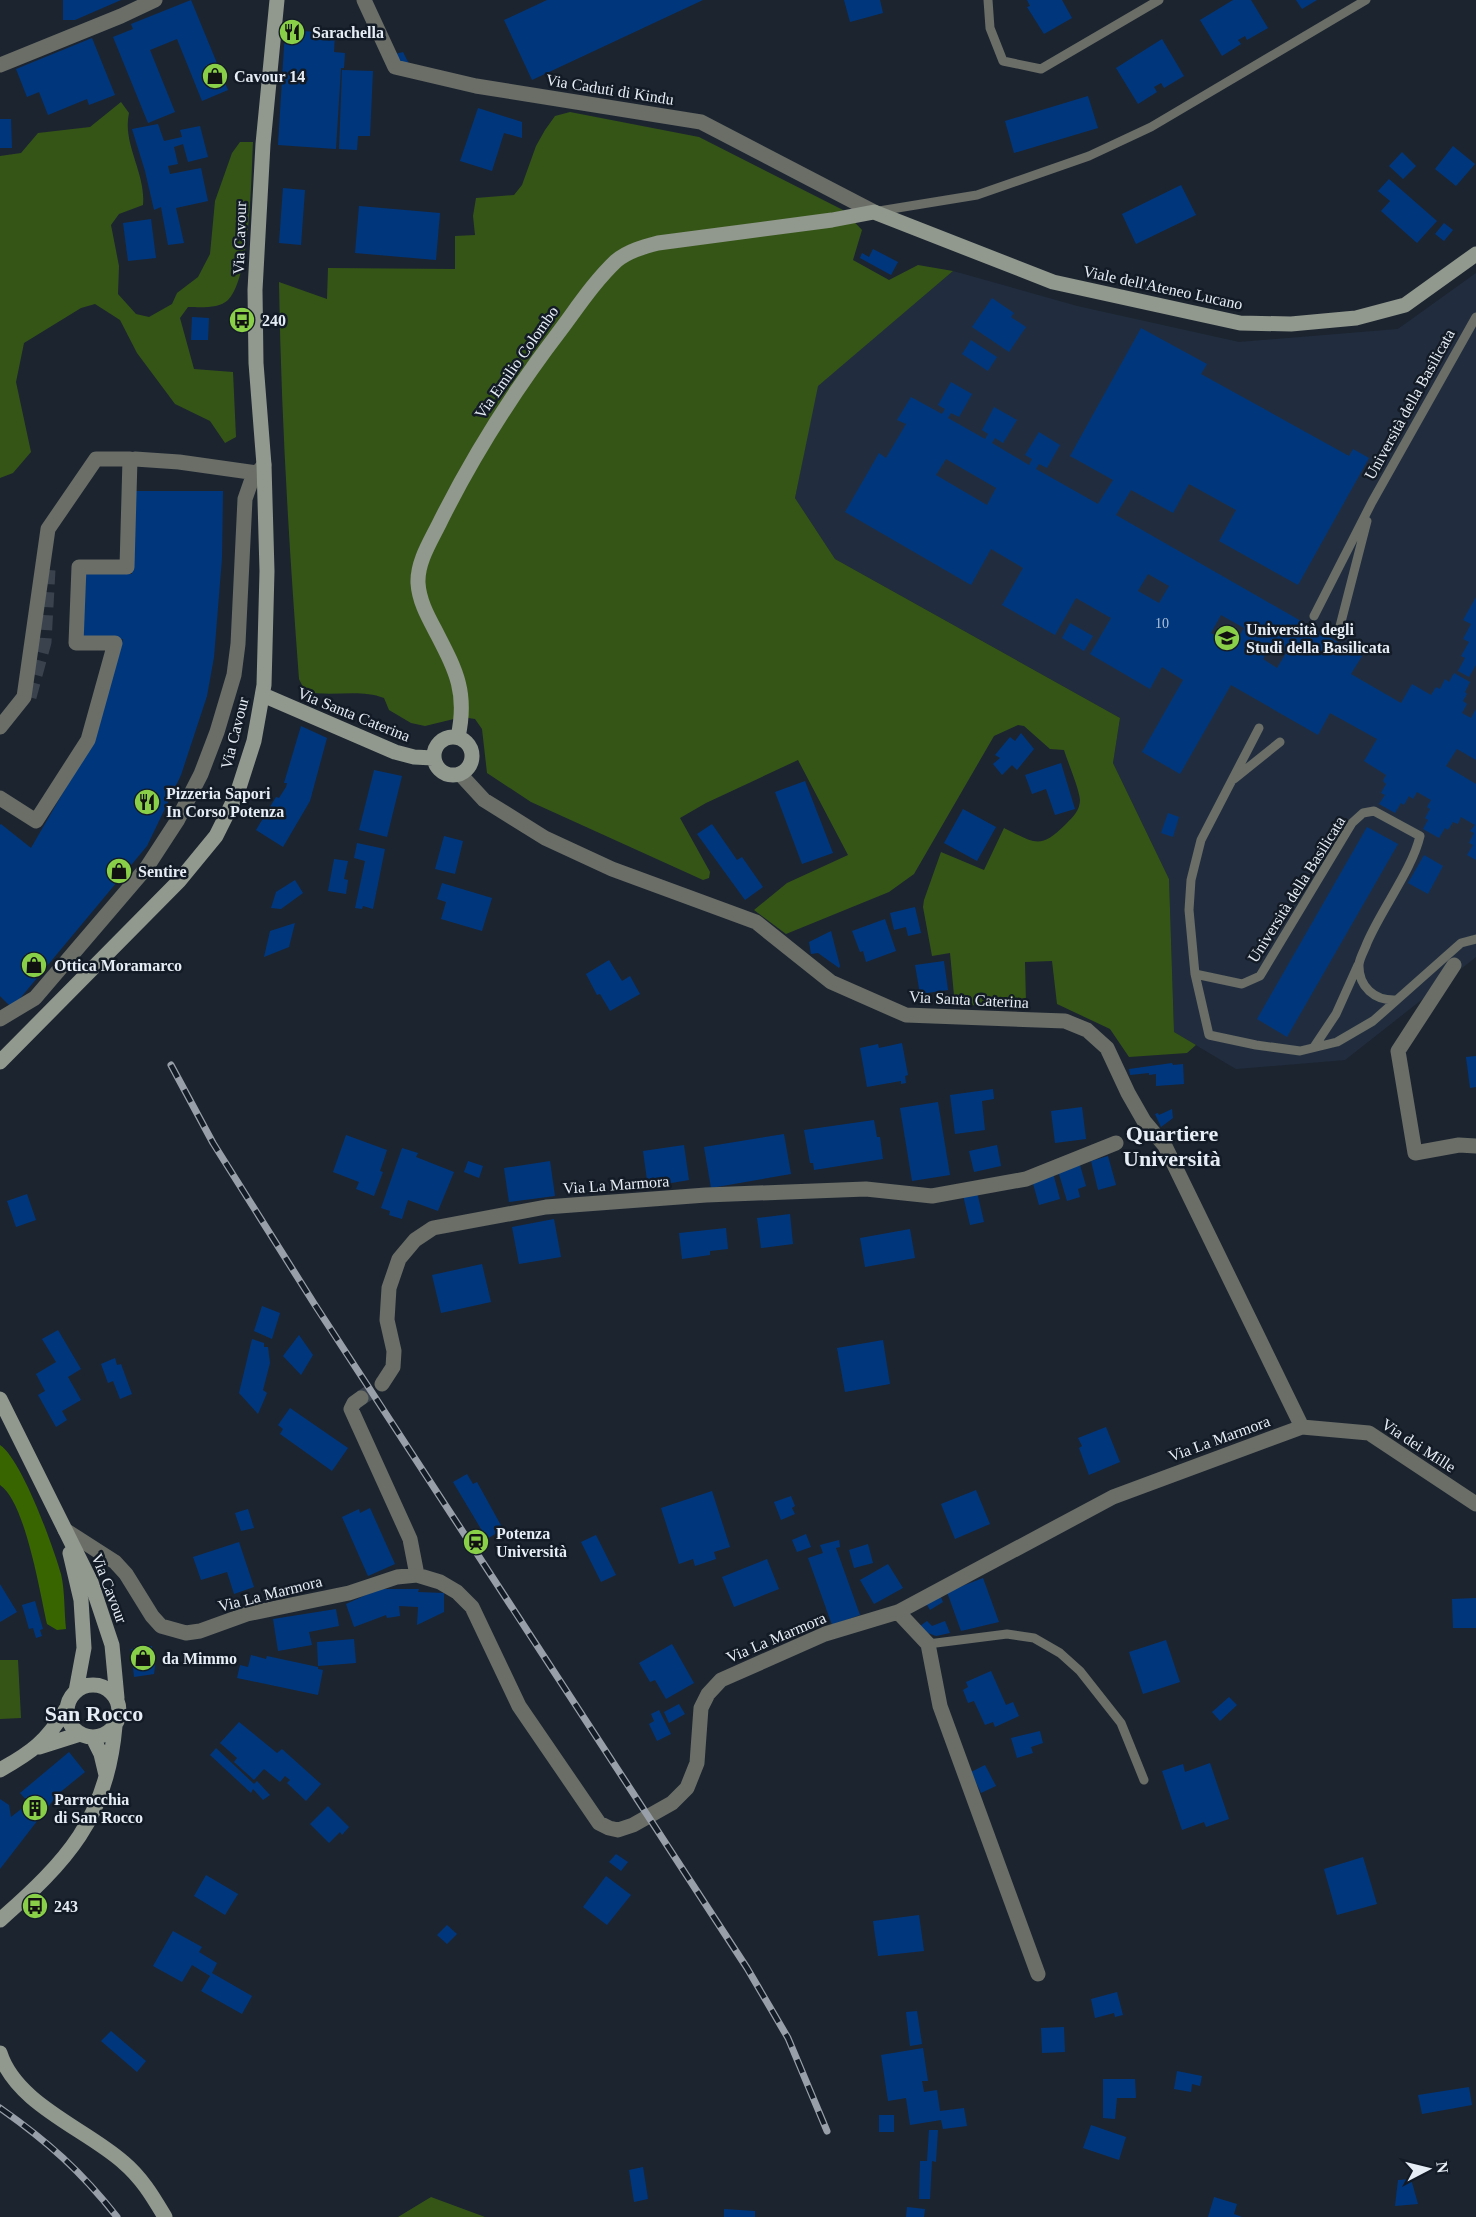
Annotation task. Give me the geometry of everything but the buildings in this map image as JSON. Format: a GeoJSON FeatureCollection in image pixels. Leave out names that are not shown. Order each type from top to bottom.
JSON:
{"type":"FeatureCollection","features":[{"type":"Feature","properties":{"kind":"street"},"geometry":{"type":"LineString","coordinates":[[0,65],[155,0]]}},
{"type":"Feature","properties":{"kind":"street","name":"Via Caduti di Kindu"},"geometry":{"type":"LineString","coordinates":[[364,0],[395,67],[476,86],[701,122],[874,212]]}},
{"type":"Feature","properties":{"kind":"street","name":"Via Cavour"},"geometry":{"type":"LineString","coordinates":[[0,1062],[171,890],[216,836],[237,794],[254,741],[262,695],[267,571],[256,363],[255,290],[261,168],[274,4]]}},
{"type":"Feature","properties":{"kind":"street","name":"Viale dell'Ateneo Lucano"},"geometry":{"type":"LineString","coordinates":[[874,212],[1053,282],[1240,323],[1291,324],[1356,318],[1405,305],[1476,254]]}},
{"type":"Feature","properties":{"kind":"street","name":"Via Emilio Colombo"},"geometry":{"type":"LineString","coordinates":[[459,737],[462,697],[457,675],[424,609],[418,583],[420,566],[448,507],[497,418],[597,280],[619,259],[637,249],[658,243],[832,220],[874,212]]}},
{"type":"Feature","properties":{"kind":"street"},"geometry":{"type":"LineString","coordinates":[[0,727],[24,697],[48,529],[96,459],[130,459],[127,567],[79,567],[76,643],[115,643],[88,740],[36,822],[0,798]]}},
{"type":"Feature","properties":{"kind":"street"},"geometry":{"type":"LineString","coordinates":[[135,459],[261,469]]}},
{"type":"Feature","properties":{"kind":"street","name":"Via Cavour"},"geometry":{"type":"LineString","coordinates":[[0,1019],[35,998],[142,873],[177,821],[201,774],[217,732],[234,675],[238,644],[245,499],[252,478],[261,469]]}},
{"type":"Feature","properties":{"kind":"street","name":"Via Santa Caterina"},"geometry":{"type":"LineString","coordinates":[[262,695],[395,752],[414,757],[433,758],[439,770],[444,774],[451,776],[460,774],[484,800],[545,838],[612,869],[756,922],[831,982],[906,1015],[1065,1021],[1087,1030],[1107,1048],[1144,1121],[1165,1146],[1302,1427]]}},
{"type":"Feature","properties":{"kind":"street"},"geometry":{"type":"LineString","coordinates":[[433,758],[440,741],[452,736],[459,737],[468,744],[472,755],[469,766],[460,774]]}},
{"type":"Feature","properties":{"kind":"street"},"geometry":{"type":"LineString","coordinates":[[1454,965],[1398,1051],[1415,1153],[1459,1145],[1476,1146]]}},
{"type":"Feature","properties":{"kind":"street","name":"Via La Marmora"},"geometry":{"type":"LineString","coordinates":[[382,1384],[393,1367],[394,1351],[387,1320],[389,1288],[399,1259],[415,1240],[433,1228],[546,1207],[706,1195],[866,1190],[932,1196],[1026,1179],[1116,1143]]}},
{"type":"Feature","properties":{"kind":"street"},"geometry":{"type":"LineString","coordinates":[[361,1398],[354,1403],[351,1409],[410,1539],[417,1575]]}},
{"type":"Feature","properties":{"kind":"street","name":"Via Cavour"},"geometry":{"type":"LineString","coordinates":[[0,1399],[91,1582],[112,1645],[119,1707],[107,1778],[84,1828],[68,1854],[45,1880],[0,1920]]}},
{"type":"Feature","properties":{"kind":"street","name":"Via La Marmora"},"geometry":{"type":"LineString","coordinates":[[65,1530],[116,1562],[161,1626],[186,1633],[247,1614],[349,1593],[397,1577],[417,1575],[441,1582],[457,1592],[472,1607],[519,1706],[561,1769],[599,1822],[618,1830],[633,1825],[672,1803],[687,1788],[697,1763],[701,1708],[708,1694],[721,1680],[825,1634],[898,1612],[1113,1497],[1302,1427]]}},
{"type":"Feature","properties":{"kind":"street","name":"Via dei Mille"},"geometry":{"type":"LineString","coordinates":[[1302,1427],[1369,1433],[1476,1504]]}},
{"type":"Feature","properties":{"kind":"street","name":"Via Cavour"},"geometry":{"type":"LineString","coordinates":[[0,1770],[36,1748],[52,1733],[76,1690],[84,1648],[81,1600],[65,1530]]}},
{"type":"Feature","properties":{"kind":"street"},"geometry":{"type":"LineString","coordinates":[[898,1612],[928,1644],[940,1706],[1038,1974]]}},
{"type":"Feature","properties":{"kind":"street"},"geometry":{"type":"LineString","coordinates":[[76,1690],[86,1685],[98,1685],[109,1689],[117,1698]]}},
{"type":"Feature","properties":{"kind":"street"},"geometry":{"type":"LineString","coordinates":[[66,1709],[72,1728],[86,1736],[101,1754],[107,1778]]}},
{"type":"Feature","properties":{"kind":"street","name":"Via Cavour"},"geometry":{"type":"LineString","coordinates":[[36,1748],[86,1736],[106,1734],[115,1726]]}},
{"type":"Feature","properties":{"kind":"street"},"geometry":{"type":"LineString","coordinates":[[0,2053],[4,2065],[25,2092],[123,2161],[145,2184],[165,2217]]}},
{"type":"Feature","properties":{"kind":"lane"},"geometry":{"type":"LineString","coordinates":[[988,0],[990,28],[1003,61],[1041,69],[1160,0]]}},
{"type":"Feature","properties":{"kind":"lane"},"geometry":{"type":"LineString","coordinates":[[874,212],[977,195],[1089,156],[1151,127],[1366,0]]}},
{"type":"Feature","properties":{"kind":"lane","name":"Università della Basilicata"},"geometry":{"type":"LineString","coordinates":[[1314,616],[1372,502],[1475,319]]}},
{"type":"Feature","properties":{"kind":"lane","name":"Università della Basilicata"},"geometry":{"type":"LineString","coordinates":[[1340,626],[1372,502]]}},
{"type":"Feature","properties":{"kind":"lane"},"geometry":{"type":"LineString","coordinates":[[1259,728],[1201,840],[1191,880],[1189,910],[1195,974],[1209,1035],[1300,1051],[1337,1042],[1373,1021],[1461,943],[1476,939]]}},
{"type":"Feature","properties":{"kind":"lane"},"geometry":{"type":"LineString","coordinates":[[1230,782],[1280,742]]}},
{"type":"Feature","properties":{"kind":"lane","name":"Università della Basilicata"},"geometry":{"type":"LineString","coordinates":[[1195,974],[1242,984],[1260,976],[1352,823],[1363,813],[1374,811],[1420,836],[1417,850],[1374,926],[1336,1014],[1314,1047]]}},
{"type":"Feature","properties":{"kind":"lane"},"geometry":{"type":"LineString","coordinates":[[1359,962],[1360,975],[1365,988],[1375,997],[1385,1001],[1396,1000]]}},
{"type":"Feature","properties":{"kind":"lane"},"geometry":{"type":"LineString","coordinates":[[928,1644],[1007,1634],[1034,1638],[1060,1653],[1080,1671],[1121,1723],[1144,1780]]}},
{"type":"Feature","properties":{"kind":"shaded area","name":"Università degli Studi della Basilicata"},"geometry":{"type":"Polygon","coordinates":[[[953,271],[1077,306],[1239,342],[1398,329],[1476,273],[1476,957],[1345,1060],[1236,1069],[1174,1032],[1169,879],[1113,763],[1120,718],[835,559],[795,498],[817,386],[953,271]]]}},
{"type":"Feature","properties":{"kind":"green space"},"geometry":{"type":"Polygon","coordinates":[[[121,102],[129,113],[129,136],[141,181],[143,205],[119,214],[111,225],[119,266],[118,294],[136,314],[149,317],[172,304],[177,293],[198,277],[210,254],[215,201],[232,153],[240,142],[253,142],[248,225],[236,288],[224,303],[209,307],[188,307],[180,318],[194,369],[233,372],[236,437],[225,443],[210,421],[175,404],[137,353],[120,320],[95,304],[81,308],[24,343],[16,382],[31,452],[13,473],[0,478],[0,156],[21,153],[38,133],[90,127],[121,102]]]}},
{"type":"Feature","properties":{"kind":"green space"},"geometry":{"type":"Polygon","coordinates":[[[570,112],[699,137],[843,210],[862,230],[853,260],[889,280],[918,265],[953,271],[818,386],[795,498],[835,559],[1120,718],[1113,763],[1169,879],[1174,1032],[1196,1045],[1187,1053],[1129,1057],[1110,1029],[1057,1004],[1052,961],[1025,962],[1026,1003],[955,1006],[950,953],[932,956],[923,907],[941,852],[984,870],[1004,828],[1030,840],[1043,841],[1050,838],[1069,821],[1080,804],[1078,789],[1064,750],[1050,749],[1024,726],[1018,725],[994,736],[914,874],[889,892],[786,934],[754,910],[787,883],[848,855],[798,760],[706,803],[680,818],[710,872],[709,878],[703,880],[531,802],[487,773],[482,729],[475,719],[462,717],[425,726],[411,723],[389,710],[384,698],[374,695],[325,694],[305,691],[299,679],[292,580],[279,282],[327,299],[328,268],[455,269],[455,236],[475,235],[473,216],[476,198],[514,195],[522,185],[536,146],[545,130],[555,116],[570,112]]]}},
{"type":"Feature","properties":{"kind":"green space"},"geometry":{"type":"Polygon","coordinates":[[[0,1445],[9,1454],[27,1485],[51,1544],[61,1574],[66,1629],[57,1630],[47,1624],[24,1528],[9,1494],[0,1485],[0,1445]]]}},
{"type":"Feature","properties":{"kind":"green space"},"geometry":{"type":"Polygon","coordinates":[[[0,1660],[18,1660],[21,1718],[0,1719],[0,1660]]]}},
{"type":"Feature","properties":{"kind":"green space"},"geometry":{"type":"Polygon","coordinates":[[[431,2197],[485,2217],[398,2217],[431,2197]]]}},
{"type":"Feature","properties":{"kind":"tunnel"},"geometry":{"type":"LineString","coordinates":[[29,697],[44,642],[48,570]]}},
{"type":"Feature","properties":{"kind":"tunnel"},"geometry":{"type":"LineString","coordinates":[[361,1398],[382,1384]]}},
{"type":"Feature","properties":{"kind":"railway"},"geometry":{"type":"LineString","coordinates":[[171,1065],[213,1143],[315,1305],[747,1968],[788,2038],[827,2131]]}},
{"type":"Feature","properties":{"kind":"railway"},"geometry":{"type":"LineString","coordinates":[[0,2108],[63,2158],[117,2217]]}},
{"type":"Feature","properties":{"kind":"place","name":"Sarachella"},"geometry":{"type":"Point","coordinates":[292,32]}},
{"type":"Feature","properties":{"kind":"place","name":"Cavour 14"},"geometry":{"type":"Point","coordinates":[215,76]}},
{"type":"Feature","properties":{"kind":"place","name":"240"},"geometry":{"type":"Point","coordinates":[242,320]}},
{"type":"Feature","properties":{"kind":"place","name":"Università degli Studi della Basilicata"},"geometry":{"type":"Point","coordinates":[1227,638]}},
{"type":"Feature","properties":{"kind":"place","name":"Pizzeria Sapori In Corso Potenza"},"geometry":{"type":"Point","coordinates":[147,802]}},
{"type":"Feature","properties":{"kind":"place","name":"Sentire"},"geometry":{"type":"Point","coordinates":[119,871]}},
{"type":"Feature","properties":{"kind":"place","name":"Ottica Moramarco"},"geometry":{"type":"Point","coordinates":[34,965]}},
{"type":"Feature","properties":{"kind":"place","name":"Potenza Università"},"geometry":{"type":"Point","coordinates":[476,1542]}},
{"type":"Feature","properties":{"kind":"place","name":"da Mimmo"},"geometry":{"type":"Point","coordinates":[143,1658]}},
{"type":"Feature","properties":{"kind":"place","name":"Parrocchia di San Rocco"},"geometry":{"type":"Point","coordinates":[35,1808]}},
{"type":"Feature","properties":{"kind":"place","name":"243"},"geometry":{"type":"Point","coordinates":[35,1906]}},
{"type":"Feature","properties":{"kind":"district","name":"Quartiere Università"},"geometry":{"type":"Point","coordinates":[1172,1146]}},
{"type":"Feature","properties":{"kind":"district","name":"San Rocco"},"geometry":{"type":"Point","coordinates":[94,1713]}}]}
